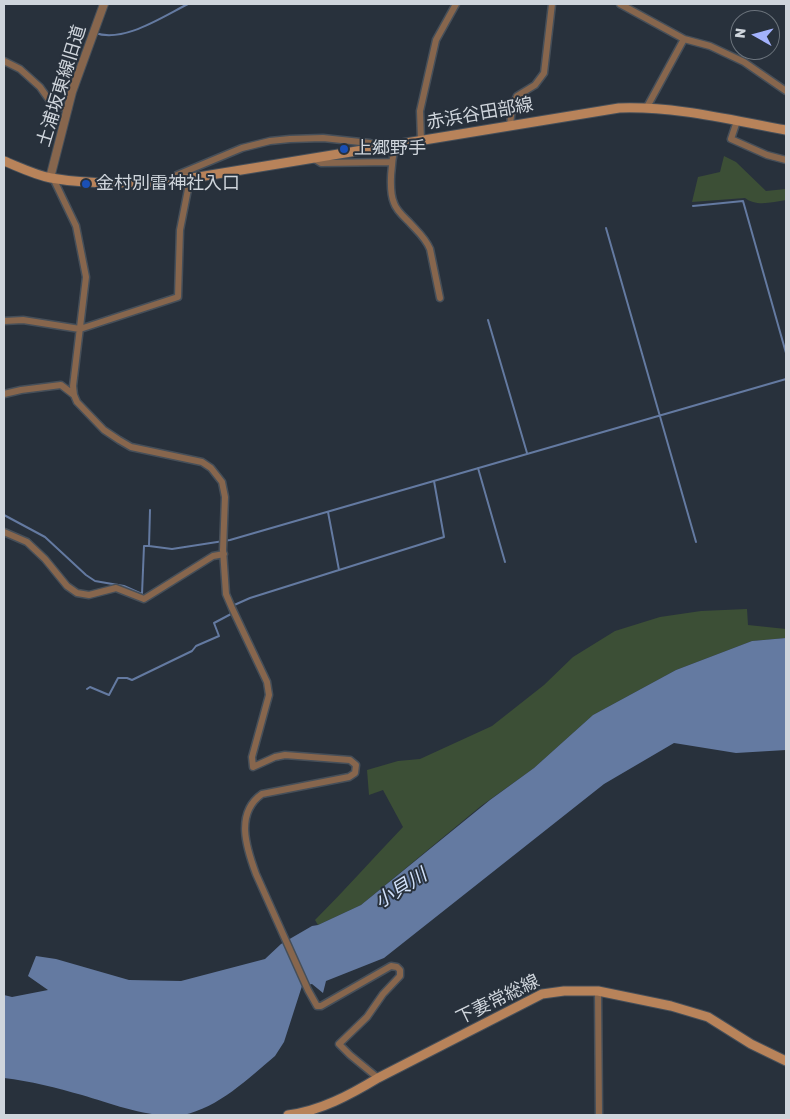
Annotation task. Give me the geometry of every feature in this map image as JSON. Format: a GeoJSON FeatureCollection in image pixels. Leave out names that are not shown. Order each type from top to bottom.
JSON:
{"type":"FeatureCollection","features":[{"type":"Feature","properties":{"kind":"main road","name":"赤浜谷田部線"},"geometry":{"type":"LineString","coordinates":[[4,161],[51,178],[119,183],[190,179],[593,111],[647,107],[689,112],[786,130]]}},
{"type":"Feature","properties":{"kind":"main road","name":"下妻常総線"},"geometry":{"type":"LineString","coordinates":[[288,1115],[314,1110],[356,1092],[378,1078],[542,994],[564,991],[598,991],[662,1004],[708,1017],[750,1044],[786,1061]]}},
{"type":"Feature","properties":{"kind":"street","name":"土浦坂東線旧道"},"geometry":{"type":"LineString","coordinates":[[51,178],[76,79],[104,4]]}},
{"type":"Feature","properties":{"kind":"street"},"geometry":{"type":"LineString","coordinates":[[421,141],[420,111],[436,40],[456,4]]}},
{"type":"Feature","properties":{"kind":"street"},"geometry":{"type":"LineString","coordinates":[[510,125],[512,108],[517,96],[535,85],[544,73],[552,4]]}},
{"type":"Feature","properties":{"kind":"street"},"geometry":{"type":"LineString","coordinates":[[620,4],[684,38],[710,46],[744,62],[786,91]]}},
{"type":"Feature","properties":{"kind":"street"},"geometry":{"type":"LineString","coordinates":[[647,107],[684,38]]}},
{"type":"Feature","properties":{"kind":"street"},"geometry":{"type":"LineString","coordinates":[[4,61],[20,69],[40,87],[52,104],[68,109]]}},
{"type":"Feature","properties":{"kind":"street"},"geometry":{"type":"LineString","coordinates":[[737,121],[731,139],[767,155],[786,160]]}},
{"type":"Feature","properties":{"kind":"street"},"geometry":{"type":"LineString","coordinates":[[174,180],[176,175],[242,148],[270,141],[290,138],[348,140],[370,143],[372,148]]}},
{"type":"Feature","properties":{"kind":"street"},"geometry":{"type":"LineString","coordinates":[[395,145],[392,162],[394,204],[421,234],[430,249],[440,298]]}},
{"type":"Feature","properties":{"kind":"street"},"geometry":{"type":"LineString","coordinates":[[313,158],[321,163],[392,162]]}},
{"type":"Feature","properties":{"kind":"street"},"geometry":{"type":"LineString","coordinates":[[51,178],[76,226],[86,277],[74,386],[74,395],[77,402],[104,430],[131,447],[202,462],[211,468],[222,482],[225,497],[224,554],[226,594],[258,661],[269,689],[252,757],[253,767],[274,757],[285,756],[350,760],[354,762],[355,773],[349,777],[262,794],[249,807],[244,829],[249,854],[308,990],[317,1006],[321,1006],[392,966],[400,970],[400,976],[382,994],[367,1017],[339,1044],[378,1078]]}},
{"type":"Feature","properties":{"kind":"street"},"geometry":{"type":"LineString","coordinates":[[4,321],[23,320],[80,329],[178,297],[180,230],[190,179]]}},
{"type":"Feature","properties":{"kind":"street"},"geometry":{"type":"LineString","coordinates":[[4,394],[61,385],[74,395]]}},
{"type":"Feature","properties":{"kind":"street"},"geometry":{"type":"LineString","coordinates":[[4,532],[27,542],[45,559],[67,586],[77,593],[89,595],[116,588],[144,599],[213,556],[224,554]]}},
{"type":"Feature","properties":{"kind":"street"},"geometry":{"type":"LineString","coordinates":[[598,991],[599,1115]]}},
{"type":"Feature","properties":{"kind":"green space"},"geometry":{"type":"Polygon","coordinates":[[[724,156],[736,162],[766,191],[786,189],[786,200],[759,203],[745,198],[692,202],[698,177],[720,172],[724,156]]]}},
{"type":"Feature","properties":{"kind":"green space"},"geometry":{"type":"Polygon","coordinates":[[[747,609],[748,625],[786,629],[786,638],[752,641],[676,670],[593,715],[534,768],[481,806],[361,905],[318,925],[315,920],[403,827],[383,790],[369,795],[367,770],[398,761],[420,759],[492,726],[544,685],[573,657],[615,631],[660,617],[701,611],[747,609]]]}},
{"type":"Feature","properties":{"kind":"water","name":"小貝川"},"geometry":{"type":"Polygon","coordinates":[[[786,638],[786,750],[736,753],[674,743],[604,784],[384,958],[326,981],[323,993],[312,984],[302,986],[284,1042],[275,1056],[221,1099],[183,1115],[158,1115],[132,1110],[53,1087],[4,1078],[4,995],[12,997],[48,990],[28,976],[36,956],[56,959],[129,980],[181,981],[265,959],[281,944],[312,926],[361,905],[490,800],[534,768],[593,715],[676,670],[752,641],[786,638]]]}},
{"type":"Feature","properties":{"kind":"waterway"},"geometry":{"type":"LineString","coordinates":[[95,33],[118,35],[130,32],[155,22],[188,4]]}},
{"type":"Feature","properties":{"kind":"waterway"},"geometry":{"type":"LineString","coordinates":[[693,206],[743,201],[786,353]]}},
{"type":"Feature","properties":{"kind":"waterway"},"geometry":{"type":"LineString","coordinates":[[606,228],[696,542]]}},
{"type":"Feature","properties":{"kind":"waterway"},"geometry":{"type":"LineString","coordinates":[[488,320],[527,453]]}},
{"type":"Feature","properties":{"kind":"waterway"},"geometry":{"type":"LineString","coordinates":[[150,510],[149,546],[172,549],[230,540],[786,379]]}},
{"type":"Feature","properties":{"kind":"waterway"},"geometry":{"type":"LineString","coordinates":[[478,468],[505,562]]}},
{"type":"Feature","properties":{"kind":"waterway"},"geometry":{"type":"LineString","coordinates":[[339,570],[444,537],[434,481]]}},
{"type":"Feature","properties":{"kind":"waterway"},"geometry":{"type":"LineString","coordinates":[[232,606],[250,598],[339,570],[328,512]]}},
{"type":"Feature","properties":{"kind":"waterway"},"geometry":{"type":"LineString","coordinates":[[4,515],[45,537],[95,581],[124,586],[142,594],[144,546],[149,546]]}},
{"type":"Feature","properties":{"kind":"waterway"},"geometry":{"type":"LineString","coordinates":[[87,689],[90,687],[109,695],[118,678],[132,680],[192,651],[196,646],[219,636],[214,623],[231,614],[230,611]]}},
{"type":"Feature","properties":{"kind":"place","name":"上郷野手"},"geometry":{"type":"Point","coordinates":[344,149]}},
{"type":"Feature","properties":{"kind":"place","name":"金村別雷神社入口"},"geometry":{"type":"Point","coordinates":[86,184]}}]}
